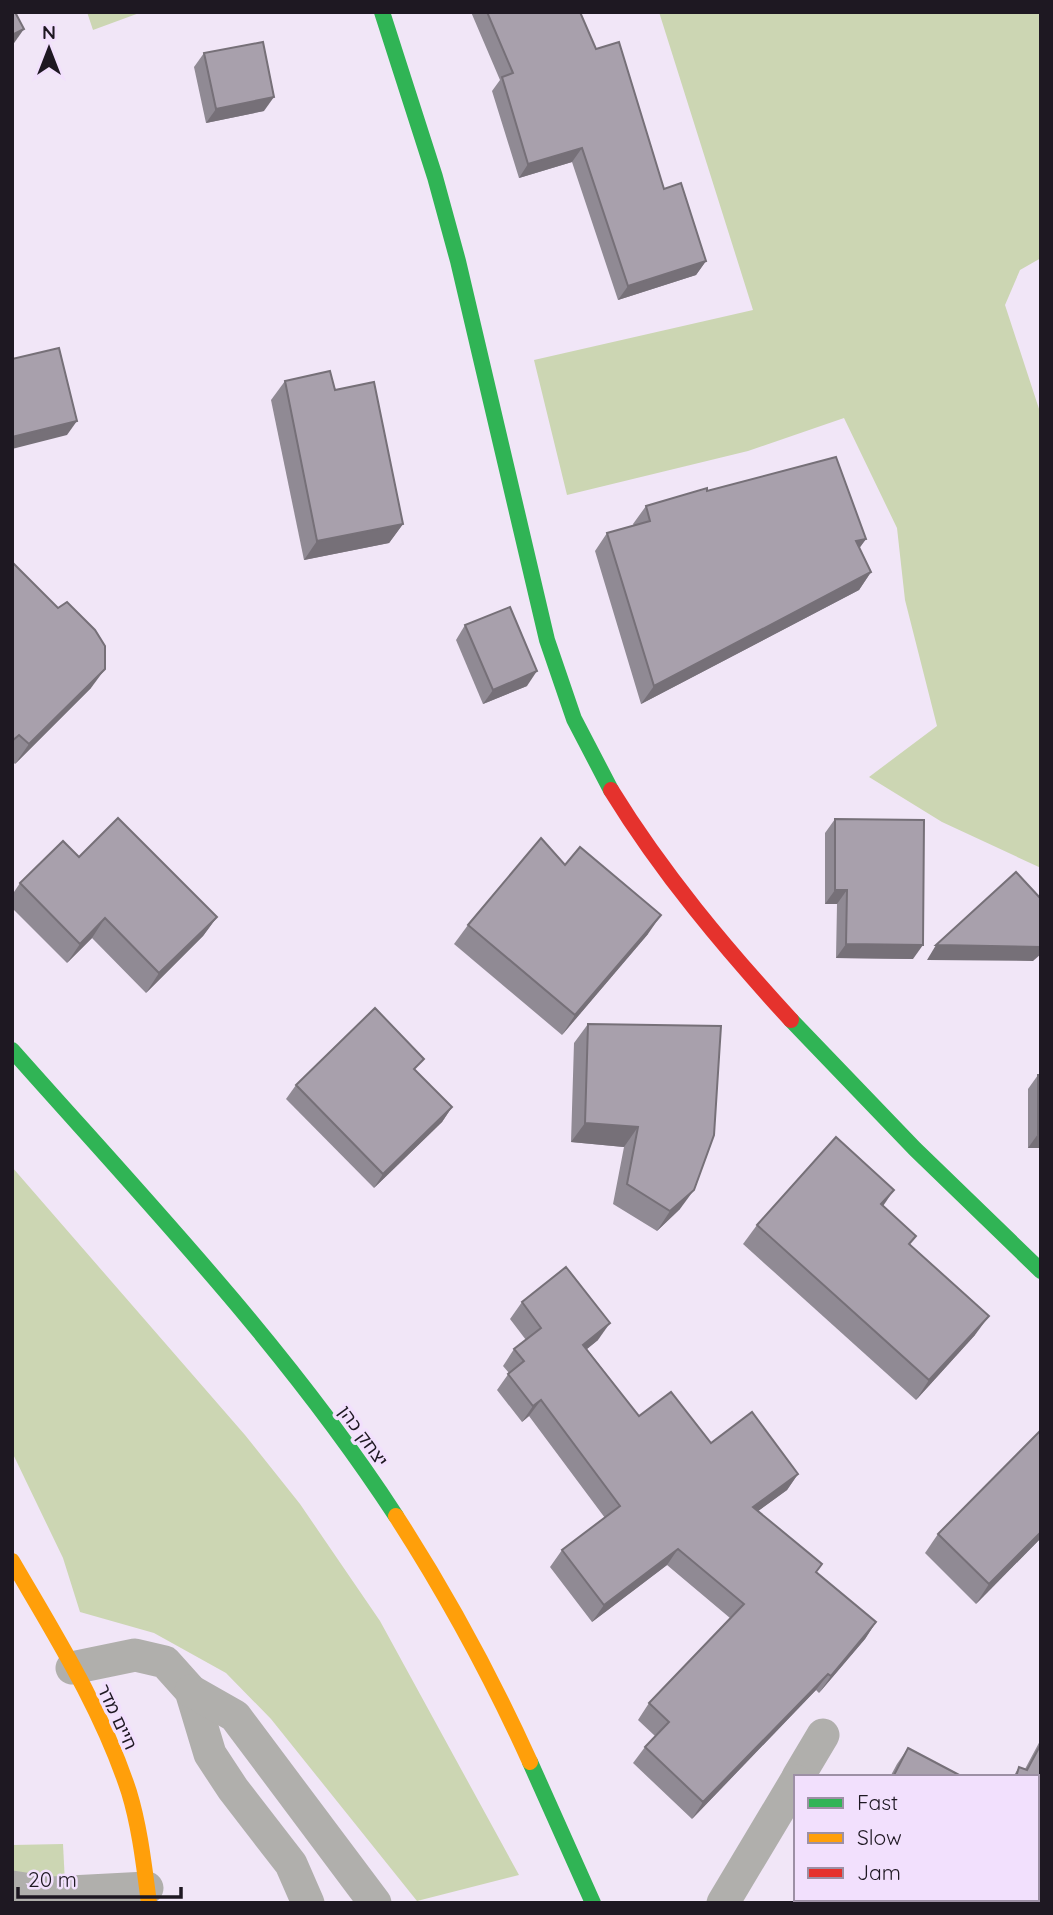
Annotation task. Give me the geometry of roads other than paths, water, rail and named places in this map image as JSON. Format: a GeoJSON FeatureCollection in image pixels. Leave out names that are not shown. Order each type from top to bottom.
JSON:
{"type":"FeatureCollection","features":[{"type":"Feature","properties":{"kind":"street"},"geometry":{"type":"LineString","coordinates":[[382,12],[413,105],[455,249],[547,640],[580,732],[627,816],[724,944],[771,998],[895,1129],[1041,1271]]}},
{"type":"Feature","properties":{"kind":"street","name":"יצחק כהן"},"geometry":{"type":"LineString","coordinates":[[12,1050],[256,1330],[345,1443],[387,1503],[463,1624],[497,1688],[593,1903]]}},
{"type":"Feature","properties":{"kind":"street","name":"חיים מדר"},"geometry":{"type":"LineString","coordinates":[[12,1561],[106,1731],[129,1792],[143,1850],[148,1896]]}},
{"type":"Feature","properties":{"kind":"lane"},"geometry":{"type":"LineString","coordinates":[[72,1668],[135,1655],[166,1662],[191,1691],[235,1716],[375,1903]]}},
{"type":"Feature","properties":{"kind":"lane"},"geometry":{"type":"LineString","coordinates":[[191,1691],[210,1754],[233,1789],[291,1864],[308,1903]]}},
{"type":"Feature","properties":{"kind":"lane"},"geometry":{"type":"LineString","coordinates":[[799,1775],[823,1735]]}},
{"type":"Feature","properties":{"kind":"lane"},"geometry":{"type":"LineString","coordinates":[[723,1903],[794,1784]]}},
{"type":"Feature","properties":{"kind":"lane"},"geometry":{"type":"LineString","coordinates":[[12,1887],[51,1893],[148,1896]]}}]}
